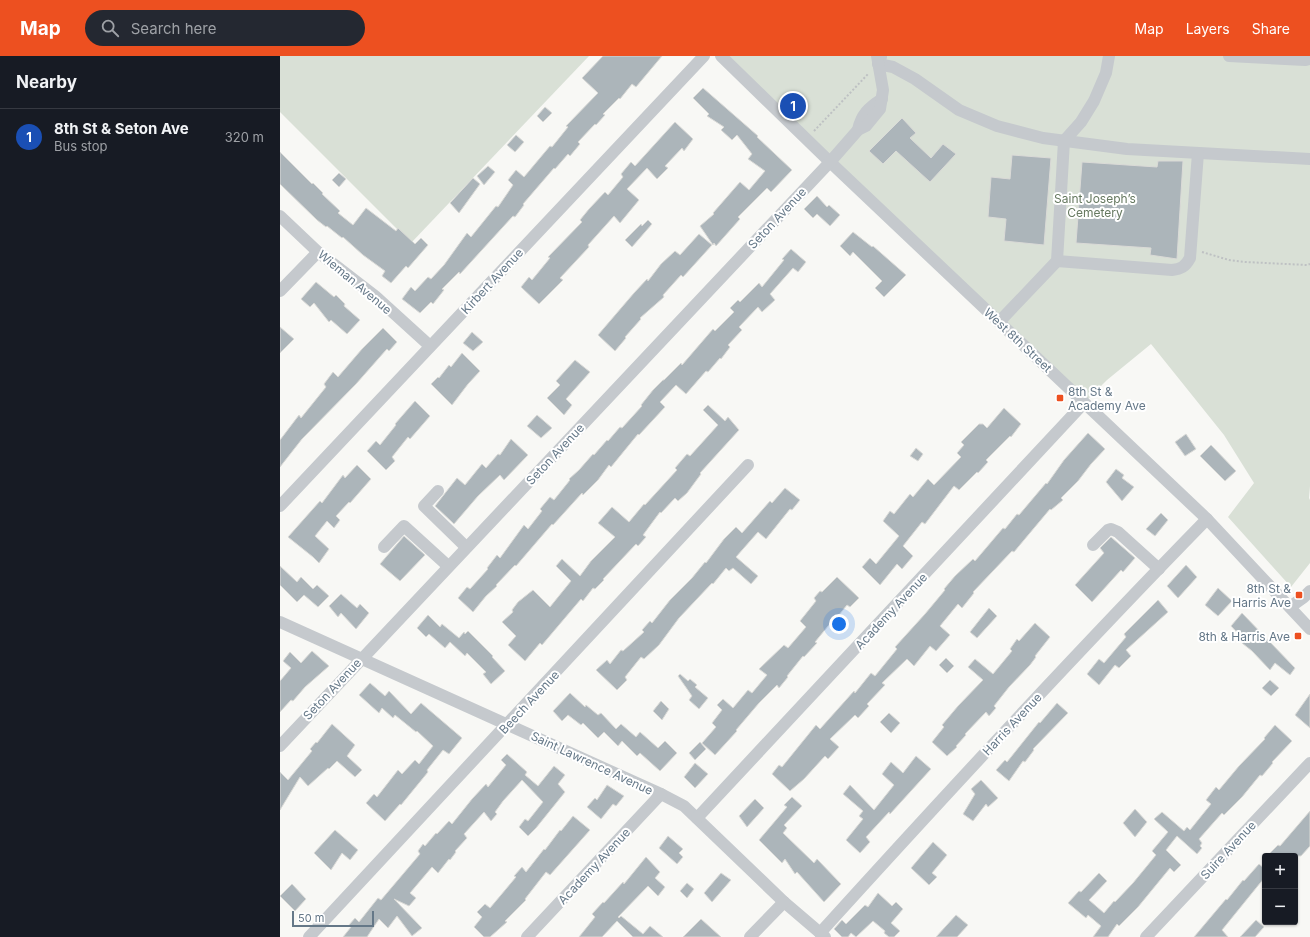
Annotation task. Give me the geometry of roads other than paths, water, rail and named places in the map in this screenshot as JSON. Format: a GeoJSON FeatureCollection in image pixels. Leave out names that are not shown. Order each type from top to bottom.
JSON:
{"type":"FeatureCollection","features":[{"type":"Feature","properties":{"kind":"street","name":"Kirbert Avenue"},"geometry":{"type":"LineString","coordinates":[[280,506],[704,56]]}},
{"type":"Feature","properties":{"kind":"street","name":"West 8th Street"},"geometry":{"type":"LineString","coordinates":[[720,56],[1207,519],[1310,629]]}},
{"type":"Feature","properties":{"kind":"street"},"geometry":{"type":"LineString","coordinates":[[999,322],[1057,261],[1064,141],[1081,122],[1094,100],[1106,73],[1109,56]]}},
{"type":"Feature","properties":{"kind":"street"},"geometry":{"type":"LineString","coordinates":[[1229,56],[1310,59]]}},
{"type":"Feature","properties":{"kind":"street"},"geometry":{"type":"LineString","coordinates":[[879,59],[915,79],[958,110],[997,126],[1043,138],[1127,149],[1310,159]]}},
{"type":"Feature","properties":{"kind":"street","name":"Seton Avenue"},"geometry":{"type":"LineString","coordinates":[[280,746],[830,162],[858,130],[866,126],[880,109],[882,99],[883,90],[879,59]]}},
{"type":"Feature","properties":{"kind":"street"},"geometry":{"type":"LineString","coordinates":[[1057,261],[1172,270],[1181,269],[1186,265],[1190,258],[1198,153]]}},
{"type":"Feature","properties":{"kind":"street","name":"Wieman Avenue"},"geometry":{"type":"LineString","coordinates":[[280,216],[318,252],[375,296],[430,346]]}},
{"type":"Feature","properties":{"kind":"street"},"geometry":{"type":"LineString","coordinates":[[280,291],[318,252]]}},
{"type":"Feature","properties":{"kind":"street","name":"Academy Avenue"},"geometry":{"type":"LineString","coordinates":[[697,818],[1084,403]]}},
{"type":"Feature","properties":{"kind":"street","name":"Beech Avenue"},"geometry":{"type":"LineString","coordinates":[[309,937],[748,465]]}},
{"type":"Feature","properties":{"kind":"street"},"geometry":{"type":"LineString","coordinates":[[438,491],[424,506],[466,547]]}},
{"type":"Feature","properties":{"kind":"street","name":"Harris Avenue"},"geometry":{"type":"LineString","coordinates":[[822,935],[931,810],[1207,519]]}},
{"type":"Feature","properties":{"kind":"street"},"geometry":{"type":"LineString","coordinates":[[384,547],[404,526],[448,566]]}},
{"type":"Feature","properties":{"kind":"street"},"geometry":{"type":"LineString","coordinates":[[1093,545],[1108,530],[1114,530],[1159,569]]}},
{"type":"Feature","properties":{"kind":"street"},"geometry":{"type":"LineString","coordinates":[[1290,607],[1310,591]]}},
{"type":"Feature","properties":{"kind":"street","name":"Saint Lawrence Avenue"},"geometry":{"type":"LineString","coordinates":[[280,622],[508,724],[684,806],[784,902],[822,935]]}},
{"type":"Feature","properties":{"kind":"street","name":"Suire Avenue"},"geometry":{"type":"LineString","coordinates":[[1146,937],[1310,763]]}},
{"type":"Feature","properties":{"kind":"street","name":"Academy Avenue"},"geometry":{"type":"LineString","coordinates":[[527,937],[661,794]]}},
{"type":"Feature","properties":{"kind":"street"},"geometry":{"type":"LineString","coordinates":[[750,937],[784,902]]}},
{"type":"Feature","properties":{"kind":"place","name":"8th St & Seton Ave"},"geometry":{"type":"Point","coordinates":[793,106]}},
{"type":"Feature","properties":{"kind":"place","name":"8th St & Academy Ave"},"geometry":{"type":"Point","coordinates":[1060,398]}},
{"type":"Feature","properties":{"kind":"place","name":"8th St & Harris Ave"},"geometry":{"type":"Point","coordinates":[1299,595]}},
{"type":"Feature","properties":{"kind":"place","name":"8th & Harris Ave"},"geometry":{"type":"Point","coordinates":[1298,636]}},
{"type":"Feature","properties":{"kind":"park label","name":"Saint Joseph’s Cemetery"},"geometry":{"type":"Point","coordinates":[1095,205]}}]}
